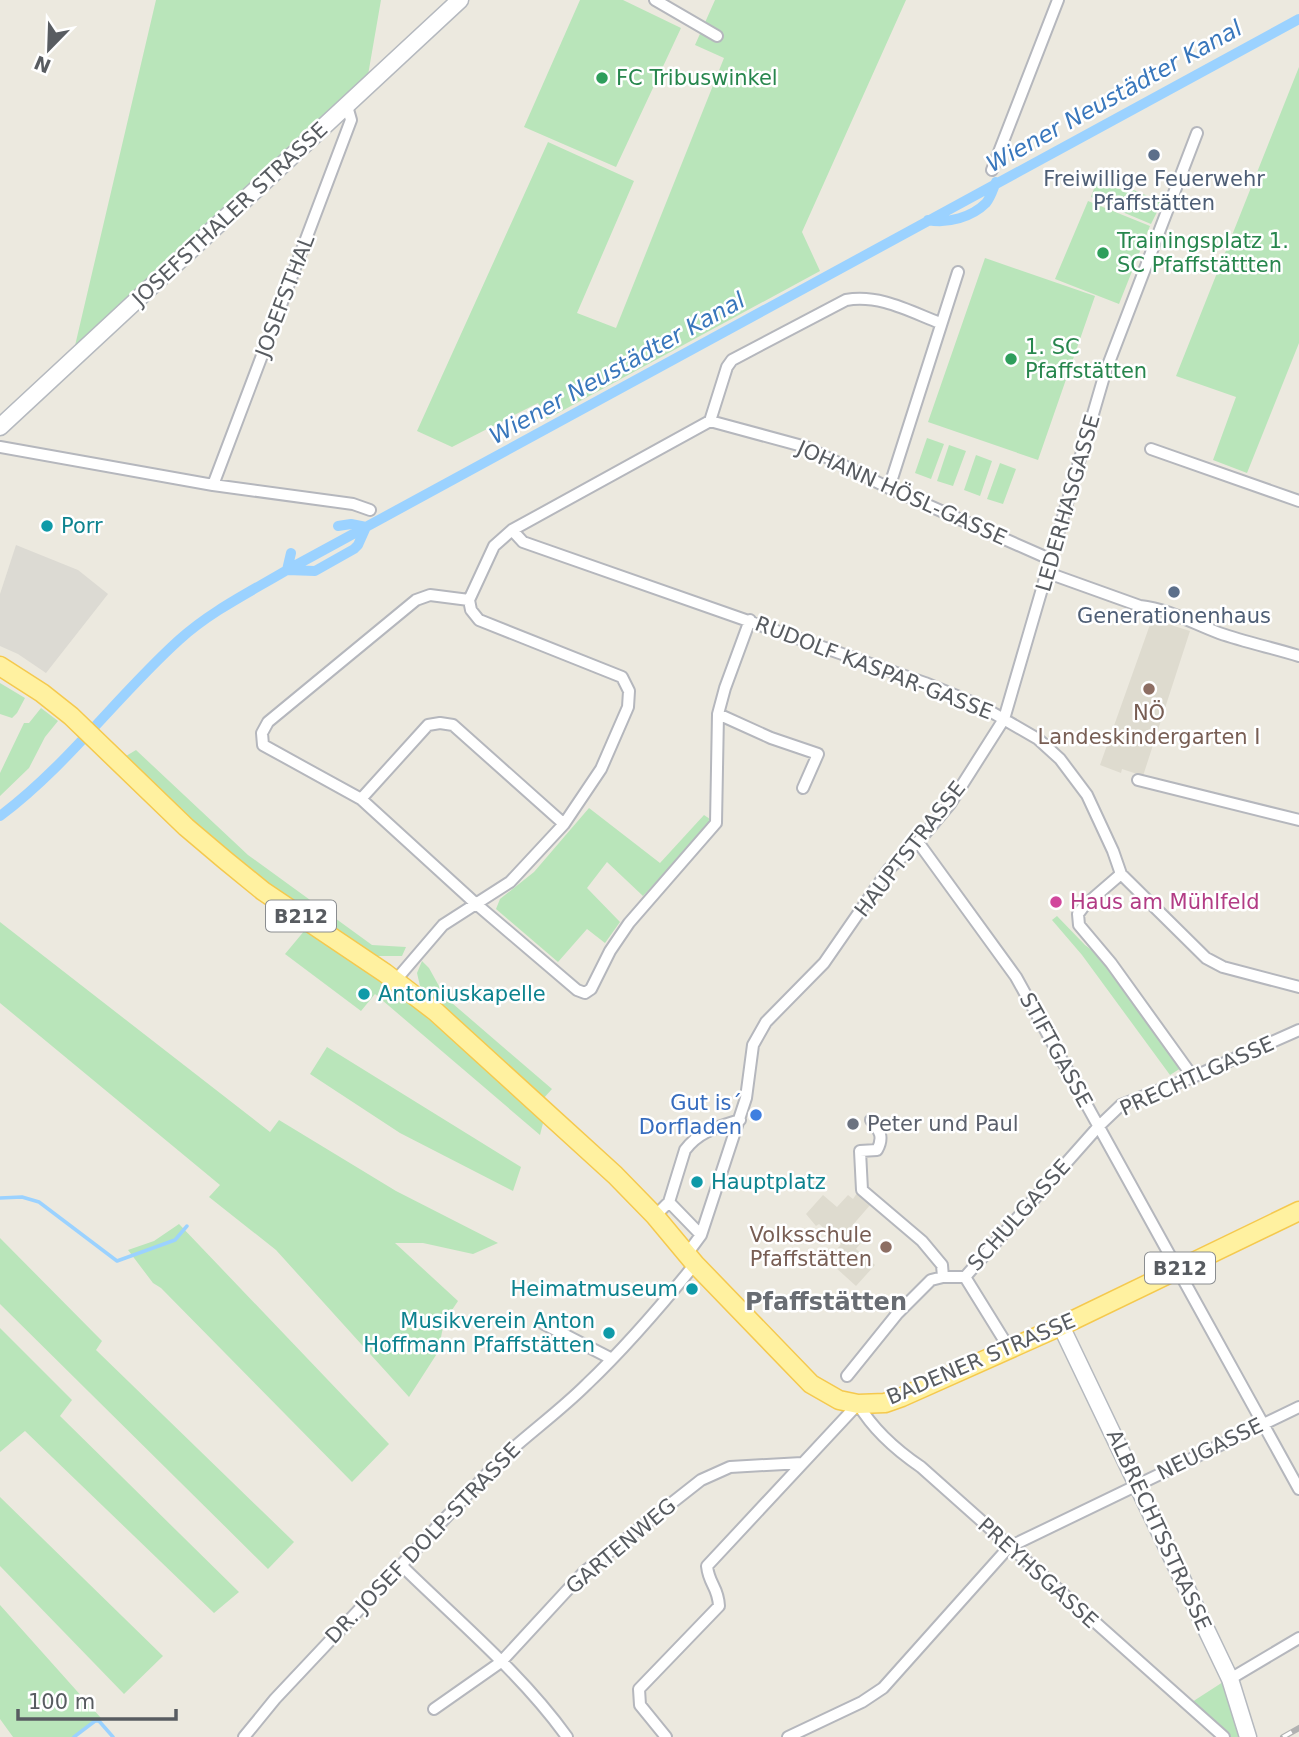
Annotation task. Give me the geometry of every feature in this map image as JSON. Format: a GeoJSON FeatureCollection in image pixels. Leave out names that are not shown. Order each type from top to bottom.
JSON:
{"type":"FeatureCollection","features":[{"type":"Feature","properties":{"kind":"main road","name":"B212"},"geometry":{"type":"LineString","coordinates":[[0,666],[41,693],[81,725],[186,827],[263,891],[395,981]]}},
{"type":"Feature","properties":{"kind":"main road","name":"BADENER STRASSE"},"geometry":{"type":"LineString","coordinates":[[395,981],[436,1012],[615,1175],[811,1384],[839,1400],[858,1404],[884,1403],[902,1397],[1062,1326],[1299,1211]]}},
{"type":"Feature","properties":{"kind":"street","name":"JOSEFSTHALER STRASSE"},"geometry":{"type":"LineString","coordinates":[[0,427],[460,0]]}},
{"type":"Feature","properties":{"kind":"street"},"geometry":{"type":"LineString","coordinates":[[655,0],[717,36]]}},
{"type":"Feature","properties":{"kind":"street"},"geometry":{"type":"LineString","coordinates":[[992,170],[1058,0]]}},
{"type":"Feature","properties":{"kind":"street","name":"JOSEFSTHAL"},"geometry":{"type":"LineString","coordinates":[[213,485],[351,120],[347,106]]}},
{"type":"Feature","properties":{"kind":"street","name":"LEDERHASGASSE"},"geometry":{"type":"LineString","coordinates":[[1004,719],[1105,373],[1197,133]]}},
{"type":"Feature","properties":{"kind":"street"},"geometry":{"type":"LineString","coordinates":[[889,488],[958,272]]}},
{"type":"Feature","properties":{"kind":"street"},"geometry":{"type":"LineString","coordinates":[[395,981],[443,925],[517,876],[564,824],[601,769],[628,707],[629,691],[622,677],[479,620],[471,610],[469,600],[494,546],[512,530],[710,421],[727,367],[732,360],[846,300],[876,299],[940,323]]}},
{"type":"Feature","properties":{"kind":"street","name":"JOHANN HÖSL-GASSE"},"geometry":{"type":"LineString","coordinates":[[710,421],[806,447],[889,488],[1052,559]]}},
{"type":"Feature","properties":{"kind":"street"},"geometry":{"type":"LineString","coordinates":[[0,447],[370,510]]}},
{"type":"Feature","properties":{"kind":"street"},"geometry":{"type":"LineString","coordinates":[[1151,449],[1299,501]]}},
{"type":"Feature","properties":{"kind":"street","name":"RUDOLF KASPAR-GASSE"},"geometry":{"type":"LineString","coordinates":[[512,530],[523,542],[750,620],[936,688],[981,706],[1004,719],[1038,739],[1060,759],[1087,795],[1121,874],[1206,958],[1223,967],[1299,987]]}},
{"type":"Feature","properties":{"kind":"street"},"geometry":{"type":"LineString","coordinates":[[1048,573],[1140,606],[1153,607],[1191,620],[1219,633],[1299,656]]}},
{"type":"Feature","properties":{"kind":"street"},"geometry":{"type":"LineString","coordinates":[[469,600],[430,595],[416,600],[268,722],[262,733],[263,745],[361,799],[475,903],[577,990],[585,993],[591,989],[610,951],[629,923],[716,823],[718,714],[750,620]]}},
{"type":"Feature","properties":{"kind":"street"},"geometry":{"type":"LineString","coordinates":[[718,714],[771,738],[818,754],[803,788]]}},
{"type":"Feature","properties":{"kind":"street","name":"HAUPTSTRASSE"},"geometry":{"type":"LineString","coordinates":[[740,1120],[746,1098],[753,1045],[766,1022],[824,963],[889,869],[918,842],[950,804],[1004,719]]}},
{"type":"Feature","properties":{"kind":"street"},"geometry":{"type":"LineString","coordinates":[[361,799],[428,725],[440,723],[453,725],[564,824]]}},
{"type":"Feature","properties":{"kind":"street"},"geometry":{"type":"LineString","coordinates":[[1138,780],[1299,820]]}},
{"type":"Feature","properties":{"kind":"street","name":"STIFTGASSE"},"geometry":{"type":"LineString","coordinates":[[918,842],[1016,977],[1299,1489]]}},
{"type":"Feature","properties":{"kind":"street"},"geometry":{"type":"LineString","coordinates":[[1121,874],[1084,906],[1078,914],[1079,925],[1111,963],[1192,1077]]}},
{"type":"Feature","properties":{"kind":"street","name":"PRECHTLGASSE"},"geometry":{"type":"LineString","coordinates":[[1098,1127],[1121,1105],[1299,1030]]}},
{"type":"Feature","properties":{"kind":"street"},"geometry":{"type":"LineString","coordinates":[[655,1216],[669,1202],[685,1150],[690,1144],[702,1132],[740,1120]]}},
{"type":"Feature","properties":{"kind":"street"},"geometry":{"type":"LineString","coordinates":[[691,1259],[740,1120]]}},
{"type":"Feature","properties":{"kind":"street"},"geometry":{"type":"LineString","coordinates":[[871,1120],[880,1131],[882,1141],[877,1150],[860,1151],[862,1190],[922,1241],[942,1265],[943,1277]]}},
{"type":"Feature","properties":{"kind":"street","name":"SCHULGASSE"},"geometry":{"type":"LineString","coordinates":[[847,1376],[897,1314],[931,1280],[965,1277],[1098,1127]]}},
{"type":"Feature","properties":{"kind":"street"},"geometry":{"type":"LineString","coordinates":[[669,1202],[701,1235]]}},
{"type":"Feature","properties":{"kind":"street","name":"DR. JOSEF DOLP-STRASSE"},"geometry":{"type":"LineString","coordinates":[[244,1737],[275,1699],[502,1459],[612,1359],[691,1259]]}},
{"type":"Feature","properties":{"kind":"street"},"geometry":{"type":"LineString","coordinates":[[965,1277],[1009,1348]]}},
{"type":"Feature","properties":{"kind":"street"},"geometry":{"type":"LineString","coordinates":[[544,1324],[612,1359]]}},
{"type":"Feature","properties":{"kind":"street","name":"ALBRECHTSSTRASSE"},"geometry":{"type":"LineString","coordinates":[[1062,1326],[1230,1679],[1248,1737]]}},
{"type":"Feature","properties":{"kind":"street"},"geometry":{"type":"LineString","coordinates":[[666,1737],[640,1705],[639,1689],[719,1606],[719,1591],[708,1579],[707,1566],[858,1404]]}},
{"type":"Feature","properties":{"kind":"street","name":"PREYHSGASSE"},"geometry":{"type":"LineString","coordinates":[[858,1404],[866,1418],[901,1454],[921,1467],[1224,1737]]}},
{"type":"Feature","properties":{"kind":"street","name":"NEUGASSE"},"geometry":{"type":"LineString","coordinates":[[1009,1546],[1299,1407]]}},
{"type":"Feature","properties":{"kind":"street","name":"GARTENWEG"},"geometry":{"type":"LineString","coordinates":[[434,1709],[501,1662],[584,1572],[701,1480],[730,1467],[802,1463]]}},
{"type":"Feature","properties":{"kind":"street"},"geometry":{"type":"LineString","coordinates":[[772,1466],[785,1481]]}},
{"type":"Feature","properties":{"kind":"street"},"geometry":{"type":"LineString","coordinates":[[788,1737],[809,1733],[883,1688],[1009,1546]]}},
{"type":"Feature","properties":{"kind":"street"},"geometry":{"type":"LineString","coordinates":[[402,1566],[501,1662],[567,1737]]}},
{"type":"Feature","properties":{"kind":"street"},"geometry":{"type":"LineString","coordinates":[[1230,1679],[1299,1638]]}},
{"type":"Feature","properties":{"kind":"shaded area"},"geometry":{"type":"Polygon","coordinates":[[[16,545],[78,570],[108,594],[46,673],[18,654],[0,646],[0,594],[16,545]]]}},
{"type":"Feature","properties":{"kind":"shaded area","name":"NÖ Landeskindergarten I"},"geometry":{"type":"Polygon","coordinates":[[[1152,619],[1190,631],[1143,776],[1122,769],[1121,773],[1100,765],[1152,619]]]}},
{"type":"Feature","properties":{"kind":"shaded area"},"geometry":{"type":"Polygon","coordinates":[[[857,1193],[871,1204],[851,1227],[864,1239],[856,1249],[875,1265],[856,1286],[835,1267],[846,1256],[838,1248],[841,1244],[834,1238],[831,1241],[823,1234],[826,1230],[819,1224],[816,1226],[806,1214],[823,1195],[837,1207],[848,1195],[853,1199],[857,1193]]]}},
{"type":"Feature","properties":{"kind":"green space"},"geometry":{"type":"Polygon","coordinates":[[[156,0],[381,0],[368,75],[74,350],[156,0]]]}},
{"type":"Feature","properties":{"kind":"green space","name":"FC Tribuswinkel"},"geometry":{"type":"Polygon","coordinates":[[[580,0],[623,0],[681,28],[616,167],[524,127],[580,0]]]}},
{"type":"Feature","properties":{"kind":"green space"},"geometry":{"type":"Polygon","coordinates":[[[715,0],[906,0],[802,232],[820,271],[547,419],[538,403],[452,447],[417,431],[548,142],[634,181],[577,313],[616,328],[724,58],[695,45],[715,0]]]}},
{"type":"Feature","properties":{"kind":"green space"},"geometry":{"type":"Polygon","coordinates":[[[1299,67],[1299,343],[1247,473],[1213,460],[1236,397],[1176,376],[1299,67]]]}},
{"type":"Feature","properties":{"kind":"green space"},"geometry":{"type":"Polygon","coordinates":[[[1097,180],[1127,192],[1129,188],[1162,202],[1151,224],[1120,211],[1121,208],[1091,197],[1097,180]]]}},
{"type":"Feature","properties":{"kind":"green space","name":"Trainingsplatz 1. SC Pfaffstättten"},"geometry":{"type":"Polygon","coordinates":[[[1088,201],[1150,226],[1119,304],[1055,279],[1088,201]]]}},
{"type":"Feature","properties":{"kind":"green space","name":"1. SC Pfaffstätten"},"geometry":{"type":"Polygon","coordinates":[[[985,258],[1095,296],[1038,460],[928,422],[985,258]]]}},
{"type":"Feature","properties":{"kind":"green space"},"geometry":{"type":"Polygon","coordinates":[[[927,438],[944,444],[931,479],[915,473],[927,438]]]}},
{"type":"Feature","properties":{"kind":"green space"},"geometry":{"type":"Polygon","coordinates":[[[949,445],[966,451],[953,486],[937,481],[949,445]]]}},
{"type":"Feature","properties":{"kind":"green space"},"geometry":{"type":"Polygon","coordinates":[[[976,455],[992,461],[980,496],[964,490],[976,455]]]}},
{"type":"Feature","properties":{"kind":"green space"},"geometry":{"type":"Polygon","coordinates":[[[1000,463],[1016,469],[1003,504],[987,499],[1000,463]]]}},
{"type":"Feature","properties":{"kind":"green space"},"geometry":{"type":"Polygon","coordinates":[[[0,683],[25,698],[12,718],[0,714],[0,683]]]}},
{"type":"Feature","properties":{"kind":"green space"},"geometry":{"type":"Polygon","coordinates":[[[41,708],[58,721],[45,737],[29,768],[0,796],[0,773],[24,723],[29,723],[41,708]]]}},
{"type":"Feature","properties":{"kind":"green space"},"geometry":{"type":"Polygon","coordinates":[[[136,750],[248,855],[372,945],[406,947],[402,956],[375,956],[268,883],[215,842],[126,756],[136,750]]]}},
{"type":"Feature","properties":{"kind":"green space"},"geometry":{"type":"Polygon","coordinates":[[[589,808],[660,863],[704,815],[713,821],[643,896],[607,862],[587,888],[620,922],[605,943],[587,929],[558,962],[496,909],[500,899],[534,872],[589,808]]]}},
{"type":"Feature","properties":{"kind":"green space"},"geometry":{"type":"Polygon","coordinates":[[[1057,916],[1097,954],[1181,1068],[1170,1075],[1082,955],[1052,920],[1057,916]]]}},
{"type":"Feature","properties":{"kind":"green space"},"geometry":{"type":"Polygon","coordinates":[[[0,922],[270,1132],[279,1120],[396,1191],[498,1243],[473,1254],[423,1243],[395,1243],[458,1301],[444,1322],[438,1352],[409,1397],[276,1250],[209,1197],[220,1185],[0,1003],[0,922]]]}},
{"type":"Feature","properties":{"kind":"green space"},"geometry":{"type":"Polygon","coordinates":[[[305,930],[378,979],[424,1015],[544,1119],[540,1135],[375,994],[361,1011],[285,954],[305,930]]]}},
{"type":"Feature","properties":{"kind":"green space"},"geometry":{"type":"Polygon","coordinates":[[[422,961],[429,968],[445,997],[552,1089],[543,1099],[470,1037],[445,1008],[420,986],[417,973],[422,961]]]}},
{"type":"Feature","properties":{"kind":"green space"},"geometry":{"type":"Polygon","coordinates":[[[327,1047],[521,1167],[513,1191],[400,1133],[310,1074],[327,1047]]]}},
{"type":"Feature","properties":{"kind":"green space"},"geometry":{"type":"Polygon","coordinates":[[[179,1224],[389,1444],[352,1482],[161,1288],[153,1283],[128,1250],[154,1241],[179,1224]]]}},
{"type":"Feature","properties":{"kind":"green space"},"geometry":{"type":"Polygon","coordinates":[[[0,1238],[102,1341],[96,1350],[294,1542],[268,1569],[0,1304],[0,1238]]]}},
{"type":"Feature","properties":{"kind":"green space"},"geometry":{"type":"Polygon","coordinates":[[[0,1328],[72,1400],[60,1416],[239,1592],[214,1613],[25,1431],[0,1452],[0,1328]]]}},
{"type":"Feature","properties":{"kind":"green space"},"geometry":{"type":"Polygon","coordinates":[[[0,1497],[163,1656],[124,1694],[0,1566],[0,1497]]]}},
{"type":"Feature","properties":{"kind":"green space"},"geometry":{"type":"Polygon","coordinates":[[[0,1605],[101,1718],[75,1737],[13,1737],[0,1719],[0,1605]]]}},
{"type":"Feature","properties":{"kind":"green space"},"geometry":{"type":"Polygon","coordinates":[[[1223,1682],[1240,1737],[1230,1737],[1192,1702],[1223,1682]]]}},
{"type":"Feature","properties":{"kind":"waterway","name":"Wiener Neustädter Kanal"},"geometry":{"type":"LineString","coordinates":[[0,816],[48,775],[179,640],[231,602],[1299,19]]}},
{"type":"Feature","properties":{"kind":"waterway"},"geometry":{"type":"LineString","coordinates":[[928,220],[951,220],[967,216],[988,201],[996,182]]}},
{"type":"Feature","properties":{"kind":"waterway"},"geometry":{"type":"LineString","coordinates":[[291,553],[287,570],[315,571],[354,549],[366,527],[351,524],[338,526]]}},
{"type":"Feature","properties":{"kind":"waterway"},"geometry":{"type":"LineString","coordinates":[[0,1198],[22,1197],[39,1202],[117,1261],[175,1240],[187,1226]]}},
{"type":"Feature","properties":{"kind":"waterway"},"geometry":{"type":"LineString","coordinates":[[74,1737],[95,1721],[99,1721],[113,1737]]}},
{"type":"Feature","properties":{"kind":"railway"},"geometry":{"type":"LineString","coordinates":[[1283,1737],[1299,1728]]}},
{"type":"Feature","properties":{"kind":"place","name":"FC Tribuswinkel"},"geometry":{"type":"Point","coordinates":[602,78]}},
{"type":"Feature","properties":{"kind":"place","name":"Freiwillige Feuerwehr Pfaffstätten"},"geometry":{"type":"Point","coordinates":[1154,155]}},
{"type":"Feature","properties":{"kind":"place","name":"Trainingsplatz 1. SC Pfaffstättten"},"geometry":{"type":"Point","coordinates":[1103,253]}},
{"type":"Feature","properties":{"kind":"place","name":"1. SC Pfaffstätten"},"geometry":{"type":"Point","coordinates":[1011,359]}},
{"type":"Feature","properties":{"kind":"place","name":"Porr"},"geometry":{"type":"Point","coordinates":[47,526]}},
{"type":"Feature","properties":{"kind":"place","name":"Generationenhaus"},"geometry":{"type":"Point","coordinates":[1174,592]}},
{"type":"Feature","properties":{"kind":"place","name":"NÖ Landeskindergarten I"},"geometry":{"type":"Point","coordinates":[1149,689]}},
{"type":"Feature","properties":{"kind":"place","name":"Haus am Mühlfeld"},"geometry":{"type":"Point","coordinates":[1056,902]}},
{"type":"Feature","properties":{"kind":"place","name":"Antoniuskapelle"},"geometry":{"type":"Point","coordinates":[364,994]}},
{"type":"Feature","properties":{"kind":"place","name":"Gut is´ Dorfladen"},"geometry":{"type":"Point","coordinates":[756,1115]}},
{"type":"Feature","properties":{"kind":"place","name":"Peter und Paul"},"geometry":{"type":"Point","coordinates":[853,1124]}},
{"type":"Feature","properties":{"kind":"place","name":"Hauptplatz"},"geometry":{"type":"Point","coordinates":[697,1182]}},
{"type":"Feature","properties":{"kind":"place","name":"Volksschule Pfaffstätten"},"geometry":{"type":"Point","coordinates":[886,1247]}},
{"type":"Feature","properties":{"kind":"place","name":"Heimatmuseum"},"geometry":{"type":"Point","coordinates":[692,1289]}},
{"type":"Feature","properties":{"kind":"place","name":"Musikverein Anton Hoffmann Pfaffstätten"},"geometry":{"type":"Point","coordinates":[609,1333]}},
{"type":"Feature","properties":{"kind":"district","name":"Pfaffstätten"},"geometry":{"type":"Point","coordinates":[826,1302]}}]}
